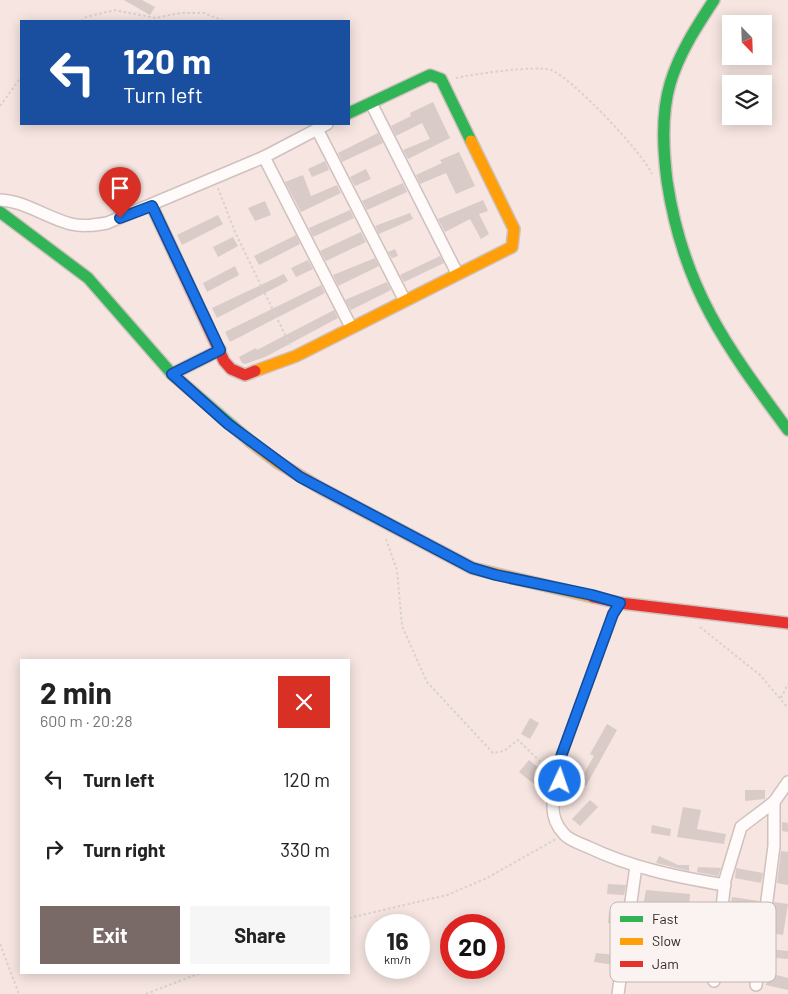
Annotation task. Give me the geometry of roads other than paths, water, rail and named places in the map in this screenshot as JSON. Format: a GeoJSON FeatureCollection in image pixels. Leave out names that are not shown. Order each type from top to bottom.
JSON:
{"type":"FeatureCollection","features":[{"type":"Feature","properties":{"kind":"street"},"geometry":{"type":"LineString","coordinates":[[714,0],[685,49],[670,84],[663,137],[666,175],[680,244],[699,297],[724,340],[788,430]]}},
{"type":"Feature","properties":{"kind":"street"},"geometry":{"type":"LineString","coordinates":[[152,206],[220,350],[231,369],[245,375],[296,356],[457,273],[512,247],[514,229],[442,78],[430,75],[350,113]]}},
{"type":"Feature","properties":{"kind":"street"},"geometry":{"type":"LineString","coordinates":[[370,103],[457,273]]}},
{"type":"Feature","properties":{"kind":"street"},"geometry":{"type":"LineString","coordinates":[[0,200],[21,204],[73,225],[91,226],[107,223],[152,206],[264,157],[322,126],[405,301]]}},
{"type":"Feature","properties":{"kind":"street"},"geometry":{"type":"LineString","coordinates":[[264,157],[351,327]]}},
{"type":"Feature","properties":{"kind":"street"},"geometry":{"type":"LineString","coordinates":[[0,212],[88,278],[172,374],[228,424],[277,462],[307,481],[472,568],[620,603],[788,624]]}},
{"type":"Feature","properties":{"kind":"street"},"geometry":{"type":"LineString","coordinates":[[172,374],[220,350]]}},
{"type":"Feature","properties":{"kind":"street"},"geometry":{"type":"LineString","coordinates":[[560,781],[552,796],[551,805],[564,834],[602,854],[636,866],[673,877],[725,885]]}},
{"type":"Feature","properties":{"kind":"street"},"geometry":{"type":"LineString","coordinates":[[723,902],[725,885],[741,827],[774,802],[788,782]]}},
{"type":"Feature","properties":{"kind":"street"},"geometry":{"type":"LineString","coordinates":[[767,902],[774,846],[774,802]]}},
{"type":"Feature","properties":{"kind":"street"},"geometry":{"type":"LineString","coordinates":[[631,902],[636,866]]}},
{"type":"Feature","properties":{"kind":"lane"},"geometry":{"type":"LineString","coordinates":[[560,781],[557,772],[559,762],[613,614],[620,603]]}}]}
